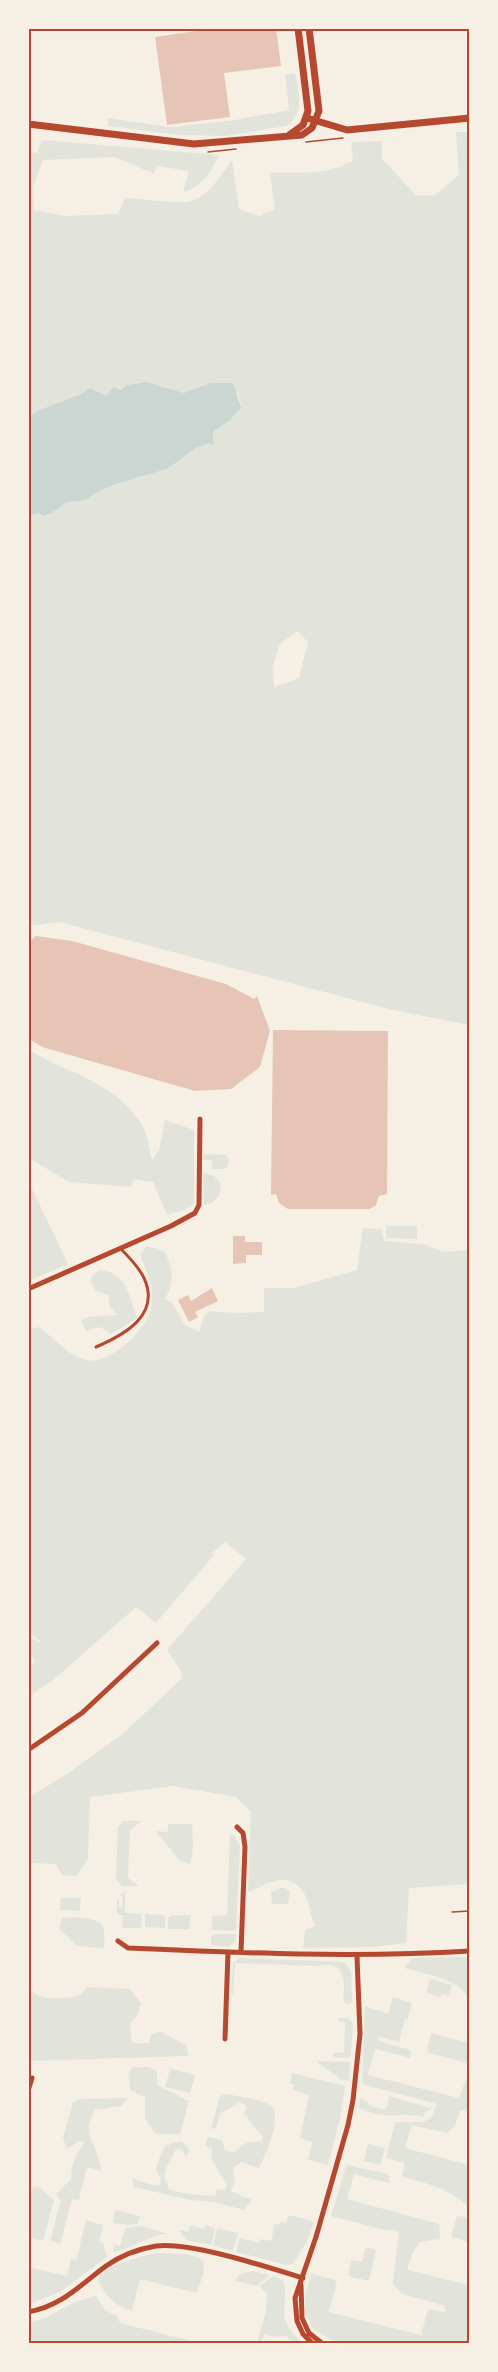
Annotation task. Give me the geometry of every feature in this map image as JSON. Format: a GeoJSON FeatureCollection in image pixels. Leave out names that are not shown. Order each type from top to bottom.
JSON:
{"type":"FeatureCollection","features":[{"type":"Feature","properties":{"kind":"street"},"geometry":{"type":"LineString","coordinates":[[287,136],[303,125],[308,111],[298,28]]}},
{"type":"Feature","properties":{"kind":"street"},"geometry":{"type":"LineString","coordinates":[[28,124],[194,144],[302,135],[312,128],[316,121],[319,104],[309,28]]}},
{"type":"Feature","properties":{"kind":"street"},"geometry":{"type":"LineString","coordinates":[[307,118],[347,129],[470,118]]}},
{"type":"Feature","properties":{"kind":"street"},"geometry":{"type":"LineString","coordinates":[[28,1290],[171,1226],[198,1209],[200,1119]]}},
{"type":"Feature","properties":{"kind":"street"},"geometry":{"type":"LineString","coordinates":[[28,1750],[82,1713],[158,1643]]}},
{"type":"Feature","properties":{"kind":"street"},"geometry":{"type":"LineString","coordinates":[[237,1827],[243,1833],[244,1847],[241,1952]]}},
{"type":"Feature","properties":{"kind":"street"},"geometry":{"type":"LineString","coordinates":[[118,1941],[128,1948],[357,1956],[470,1951]]}},
{"type":"Feature","properties":{"kind":"street"},"geometry":{"type":"LineString","coordinates":[[225,2039],[228,1952]]}},
{"type":"Feature","properties":{"kind":"street"},"geometry":{"type":"LineString","coordinates":[[322,2343],[309,2333],[302,2318],[301,2285],[340,2153],[352,2100],[360,2034],[357,1956]]}},
{"type":"Feature","properties":{"kind":"street"},"geometry":{"type":"LineString","coordinates":[[28,2091],[32,2078]]}},
{"type":"Feature","properties":{"kind":"street"},"geometry":{"type":"LineString","coordinates":[[28,2312],[63,2301],[117,2259],[133,2252],[158,2246],[188,2248],[303,2278]]}},
{"type":"Feature","properties":{"kind":"street"},"geometry":{"type":"LineString","coordinates":[[301,2285],[296,2290],[295,2313],[299,2328],[312,2343]]}},
{"type":"Feature","properties":{"kind":"lane"},"geometry":{"type":"LineString","coordinates":[[96,1347],[126,1333],[135,1325],[148,1299],[146,1280],[120,1248]]}},
{"type":"Feature","properties":{"kind":"path"},"geometry":{"type":"LineString","coordinates":[[452,1912],[470,1911]]}},
{"type":"Feature","properties":{"kind":"shaded area"},"geometry":{"type":"Polygon","coordinates":[[[295,73],[299,95],[298,109],[292,121],[286,126],[226,136],[180,135],[108,126],[108,118],[169,127],[235,120],[289,110],[285,75],[295,73]]]}},
{"type":"Feature","properties":{"kind":"shaded area"},"geometry":{"type":"Polygon","coordinates":[[[456,132],[469,132],[469,1025],[393,1010],[59,922],[29,926],[28,516],[38,513],[44,516],[65,503],[85,500],[116,484],[167,469],[196,448],[209,443],[219,426],[234,416],[241,404],[237,392],[210,383],[184,393],[147,382],[128,385],[106,396],[90,388],[29,417],[28,152],[37,153],[42,140],[219,155],[205,178],[196,186],[183,192],[189,171],[157,166],[154,174],[115,157],[43,160],[33,187],[34,210],[66,216],[118,214],[125,198],[170,202],[192,201],[210,189],[232,160],[239,209],[259,216],[275,209],[270,173],[313,172],[342,166],[353,161],[351,142],[382,141],[382,159],[416,195],[435,195],[459,175],[456,132]],[[297,631],[279,645],[273,668],[274,687],[299,678],[308,642],[297,631]]]}},
{"type":"Feature","properties":{"kind":"shaded area"},"geometry":{"type":"Polygon","coordinates":[[[147,382],[184,393],[210,383],[233,383],[241,407],[230,420],[213,432],[213,445],[209,443],[196,448],[167,469],[116,484],[85,500],[65,503],[44,516],[38,513],[29,516],[29,417],[90,388],[106,396],[114,387],[120,390],[127,385],[147,382]]]}},
{"type":"Feature","properties":{"kind":"shaded area"},"geometry":{"type":"Polygon","coordinates":[[[29,1050],[108,1090],[122,1101],[134,1113],[144,1129],[152,1160],[159,1150],[165,1120],[194,1130],[194,1203],[185,1210],[167,1215],[153,1182],[133,1179],[132,1187],[69,1182],[32,1160],[29,1163],[29,1050]]]}},
{"type":"Feature","properties":{"kind":"shaded area"},"geometry":{"type":"Polygon","coordinates":[[[203,1154],[226,1155],[229,1159],[228,1165],[224,1169],[212,1169],[212,1160],[203,1160],[203,1154]]]}},
{"type":"Feature","properties":{"kind":"shaded area"},"geometry":{"type":"Polygon","coordinates":[[[203,1172],[214,1176],[221,1184],[220,1195],[212,1203],[204,1205],[203,1172]]]}},
{"type":"Feature","properties":{"kind":"shaded area"},"geometry":{"type":"Polygon","coordinates":[[[29,1182],[68,1264],[28,1281],[29,1182]]]}},
{"type":"Feature","properties":{"kind":"shaded area"},"geometry":{"type":"Polygon","coordinates":[[[386,1226],[417,1226],[417,1239],[386,1238],[386,1226]]]}},
{"type":"Feature","properties":{"kind":"shaded area"},"geometry":{"type":"Polygon","coordinates":[[[363,1228],[382,1230],[384,1241],[423,1244],[444,1252],[469,1250],[469,1884],[409,1888],[406,1943],[372,1947],[303,1948],[305,1930],[316,1926],[302,1890],[296,1884],[282,1880],[266,1884],[250,1892],[248,1890],[251,1812],[236,1797],[173,1786],[90,1797],[88,1859],[76,1876],[62,1875],[56,1864],[29,1863],[29,1797],[67,1774],[125,1732],[181,1679],[182,1673],[167,1650],[246,1559],[225,1542],[211,1554],[215,1554],[156,1623],[136,1607],[52,1681],[29,1696],[29,1666],[35,1662],[29,1650],[29,1636],[44,1645],[28,1631],[29,1329],[40,1327],[67,1350],[85,1360],[105,1358],[115,1352],[135,1336],[148,1317],[151,1308],[151,1287],[140,1254],[147,1246],[163,1250],[169,1262],[172,1280],[165,1299],[172,1303],[185,1325],[199,1332],[204,1316],[210,1311],[264,1312],[264,1288],[294,1288],[357,1270],[363,1228]]]}},
{"type":"Feature","properties":{"kind":"shaded area"},"geometry":{"type":"Polygon","coordinates":[[[99,1270],[112,1273],[123,1282],[137,1318],[111,1334],[100,1327],[86,1331],[81,1321],[88,1317],[117,1315],[110,1307],[108,1295],[96,1291],[90,1281],[99,1270]]]}},
{"type":"Feature","properties":{"kind":"shaded area"},"geometry":{"type":"Polygon","coordinates":[[[123,1821],[142,1821],[130,1830],[128,1878],[139,1886],[122,1886],[116,1879],[118,1827],[123,1821]]]}},
{"type":"Feature","properties":{"kind":"shaded area"},"geometry":{"type":"Polygon","coordinates":[[[168,1824],[192,1824],[193,1849],[190,1864],[180,1861],[155,1831],[168,1832],[168,1824]]]}},
{"type":"Feature","properties":{"kind":"shaded area"},"geometry":{"type":"Polygon","coordinates":[[[230,1834],[240,1845],[236,1931],[212,1930],[212,1916],[227,1915],[230,1834]]]}},
{"type":"Feature","properties":{"kind":"shaded area"},"geometry":{"type":"Polygon","coordinates":[[[281,1888],[290,1891],[288,1904],[272,1904],[271,1892],[281,1888]]]}},
{"type":"Feature","properties":{"kind":"shaded area"},"geometry":{"type":"Polygon","coordinates":[[[124,1892],[130,1893],[125,1893],[125,1913],[142,1914],[141,1928],[122,1928],[123,1915],[117,1914],[117,1900],[119,1898],[119,1907],[122,1907],[122,1897],[119,1896],[124,1892]]]}},
{"type":"Feature","properties":{"kind":"shaded area"},"geometry":{"type":"Polygon","coordinates":[[[61,1898],[81,1898],[80,1911],[60,1910],[61,1898]]]}},
{"type":"Feature","properties":{"kind":"shaded area"},"geometry":{"type":"Polygon","coordinates":[[[145,1914],[165,1915],[165,1928],[145,1927],[145,1914]]]}},
{"type":"Feature","properties":{"kind":"shaded area"},"geometry":{"type":"Polygon","coordinates":[[[191,1915],[189,1929],[168,1929],[168,1917],[191,1915]]]}},
{"type":"Feature","properties":{"kind":"shaded area"},"geometry":{"type":"Polygon","coordinates":[[[62,1918],[92,1919],[103,1927],[104,1948],[77,1946],[59,1929],[62,1918]]]}},
{"type":"Feature","properties":{"kind":"shaded area"},"geometry":{"type":"Polygon","coordinates":[[[215,1934],[236,1934],[235,1941],[228,1947],[211,1945],[211,1937],[215,1934]]]}},
{"type":"Feature","properties":{"kind":"shaded area"},"geometry":{"type":"Polygon","coordinates":[[[469,1957],[469,1999],[458,1986],[450,1982],[404,1968],[412,1958],[469,1957]]]}},
{"type":"Feature","properties":{"kind":"shaded area"},"geometry":{"type":"Polygon","coordinates":[[[239,1958],[344,1962],[351,1971],[352,2002],[348,2005],[343,2001],[342,1973],[334,1966],[327,1965],[235,1963],[233,1996],[231,1992],[233,1964],[239,1958]]]}},
{"type":"Feature","properties":{"kind":"shaded area"},"geometry":{"type":"Polygon","coordinates":[[[430,1979],[452,1985],[449,1996],[442,1994],[441,1997],[426,1993],[430,1979]]]}},
{"type":"Feature","properties":{"kind":"shaded area"},"geometry":{"type":"Polygon","coordinates":[[[87,1987],[130,1989],[141,2003],[137,2016],[130,2024],[132,2043],[149,2043],[151,2035],[159,2031],[186,2045],[188,2056],[31,2061],[29,2064],[29,1989],[47,1998],[61,1998],[81,1995],[87,1987]]]}},
{"type":"Feature","properties":{"kind":"shaded area"},"geometry":{"type":"Polygon","coordinates":[[[393,1997],[412,2003],[408,2019],[405,2019],[399,2042],[379,2037],[378,2041],[411,2050],[410,2058],[375,2049],[368,2075],[459,2098],[469,2071],[469,2112],[460,2110],[455,2126],[447,2133],[412,2125],[405,2148],[469,2165],[469,2207],[438,2188],[402,2177],[405,2163],[386,2158],[395,2122],[423,2122],[431,2118],[437,2104],[362,2084],[365,2006],[388,2014],[393,1997]]]}},
{"type":"Feature","properties":{"kind":"shaded area"},"geometry":{"type":"Polygon","coordinates":[[[338,2018],[348,2018],[353,2023],[351,2055],[348,2058],[333,2057],[333,2053],[344,2053],[345,2022],[338,2021],[338,2018]]]}},
{"type":"Feature","properties":{"kind":"shaded area"},"geometry":{"type":"Polygon","coordinates":[[[431,2033],[469,2043],[469,2064],[427,2052],[431,2033]]]}},
{"type":"Feature","properties":{"kind":"shaded area"},"geometry":{"type":"Polygon","coordinates":[[[316,2061],[350,2062],[349,2081],[340,2079],[316,2061]]]}},
{"type":"Feature","properties":{"kind":"shaded area"},"geometry":{"type":"Polygon","coordinates":[[[133,2067],[149,2067],[157,2071],[157,2085],[189,2101],[180,2134],[156,2134],[145,2119],[145,2097],[130,2090],[129,2073],[133,2067]]]}},
{"type":"Feature","properties":{"kind":"shaded area"},"geometry":{"type":"Polygon","coordinates":[[[170,2069],[195,2075],[190,2093],[165,2087],[170,2069]]]}},
{"type":"Feature","properties":{"kind":"shaded area"},"geometry":{"type":"Polygon","coordinates":[[[292,2073],[345,2086],[340,2119],[328,2165],[308,2160],[312,2142],[300,2138],[309,2095],[293,2090],[294,2085],[290,2083],[292,2073]]]}},
{"type":"Feature","properties":{"kind":"shaded area"},"geometry":{"type":"Polygon","coordinates":[[[226,2094],[263,2102],[271,2106],[274,2111],[272,2137],[259,2168],[241,2162],[233,2168],[235,2182],[230,2191],[252,2200],[244,2210],[134,2187],[132,2178],[152,2185],[160,2185],[161,2179],[156,2170],[163,2149],[175,2142],[182,2142],[190,2150],[186,2157],[182,2150],[176,2149],[168,2164],[165,2178],[170,2190],[215,2196],[217,2189],[225,2190],[227,2185],[211,2158],[212,2148],[205,2146],[208,2137],[222,2140],[225,2150],[235,2152],[246,2143],[261,2142],[263,2137],[244,2114],[247,2107],[240,2102],[220,2114],[216,2128],[211,2129],[220,2096],[226,2094]]]}},
{"type":"Feature","properties":{"kind":"shaded area"},"geometry":{"type":"Polygon","coordinates":[[[389,2096],[432,2109],[426,2111],[423,2117],[377,2114],[359,2108],[360,2098],[370,2106],[385,2110],[389,2096]]]}},
{"type":"Feature","properties":{"kind":"shaded area"},"geometry":{"type":"Polygon","coordinates":[[[128,2098],[121,2106],[95,2110],[89,2127],[101,2171],[87,2167],[79,2200],[72,2199],[60,2244],[50,2241],[61,2201],[56,2194],[71,2179],[75,2159],[85,2142],[79,2141],[67,2149],[63,2138],[73,2102],[81,2099],[128,2098]]]}},
{"type":"Feature","properties":{"kind":"shaded area"},"geometry":{"type":"Polygon","coordinates":[[[368,2144],[385,2148],[380,2165],[364,2161],[368,2144]]]}},
{"type":"Feature","properties":{"kind":"shaded area"},"geometry":{"type":"Polygon","coordinates":[[[346,2165],[388,2174],[390,2177],[389,2183],[354,2174],[347,2199],[439,2224],[440,2239],[420,2242],[412,2254],[407,2270],[469,2285],[469,2343],[334,2342],[312,2328],[305,2312],[305,2296],[311,2273],[337,2281],[329,2312],[421,2335],[428,2309],[445,2312],[445,2306],[402,2294],[393,2284],[399,2231],[381,2229],[331,2216],[346,2165]]]}},
{"type":"Feature","properties":{"kind":"shaded area"},"geometry":{"type":"Polygon","coordinates":[[[38,2186],[54,2200],[43,2241],[29,2238],[29,2198],[33,2187],[38,2186]]]}},
{"type":"Feature","properties":{"kind":"shaded area"},"geometry":{"type":"Polygon","coordinates":[[[115,2210],[140,2216],[138,2224],[113,2223],[115,2210]]]}},
{"type":"Feature","properties":{"kind":"shaded area"},"geometry":{"type":"Polygon","coordinates":[[[289,2215],[314,2223],[307,2241],[293,2264],[287,2265],[236,2252],[240,2238],[259,2243],[260,2239],[271,2241],[275,2224],[286,2223],[289,2215]]]}},
{"type":"Feature","properties":{"kind":"shaded area"},"geometry":{"type":"Polygon","coordinates":[[[457,2215],[469,2219],[469,2242],[451,2237],[457,2215]]]}},
{"type":"Feature","properties":{"kind":"shaded area"},"geometry":{"type":"Polygon","coordinates":[[[86,2220],[103,2225],[99,2242],[104,2244],[107,2257],[60,2292],[29,2304],[29,2267],[67,2276],[71,2259],[76,2260],[86,2220]]]}},
{"type":"Feature","properties":{"kind":"shaded area"},"geometry":{"type":"Polygon","coordinates":[[[190,2225],[204,2229],[206,2225],[215,2228],[211,2245],[186,2240],[179,2230],[188,2232],[190,2225]]]}},
{"type":"Feature","properties":{"kind":"shaded area"},"geometry":{"type":"Polygon","coordinates":[[[140,2226],[169,2234],[155,2236],[114,2252],[113,2245],[120,2246],[125,2228],[140,2226]]]}},
{"type":"Feature","properties":{"kind":"shaded area"},"geometry":{"type":"Polygon","coordinates":[[[217,2228],[238,2233],[233,2251],[213,2246],[217,2228]]]}},
{"type":"Feature","properties":{"kind":"shaded area"},"geometry":{"type":"Polygon","coordinates":[[[366,2247],[376,2250],[369,2281],[348,2276],[351,2260],[362,2262],[366,2247]]]}},
{"type":"Feature","properties":{"kind":"shaded area"},"geometry":{"type":"Polygon","coordinates":[[[157,2253],[187,2254],[203,2260],[204,2272],[197,2293],[140,2279],[132,2311],[112,2300],[98,2281],[115,2265],[157,2253]]]}},
{"type":"Feature","properties":{"kind":"shaded area"},"geometry":{"type":"Polygon","coordinates":[[[254,2271],[270,2275],[257,2286],[235,2281],[240,2274],[254,2271]]]}},
{"type":"Feature","properties":{"kind":"shaded area"},"geometry":{"type":"Polygon","coordinates":[[[273,2276],[283,2280],[285,2319],[302,2343],[294,2343],[286,2336],[275,2337],[265,2334],[260,2343],[257,2343],[266,2310],[267,2293],[259,2286],[273,2276]]]}},
{"type":"Feature","properties":{"kind":"shaded area"},"geometry":{"type":"Polygon","coordinates":[[[96,2296],[105,2310],[117,2316],[120,2323],[200,2343],[29,2343],[29,2323],[45,2318],[77,2301],[96,2296]]]}},
{"type":"Feature","properties":{"kind":"building"},"geometry":{"type":"Polygon","coordinates":[[[216,28],[276,28],[281,66],[224,73],[230,117],[167,125],[155,37],[216,28]]]}},
{"type":"Feature","properties":{"kind":"building"},"geometry":{"type":"Polygon","coordinates":[[[36,936],[72,941],[226,984],[254,999],[257,996],[270,1031],[260,1067],[231,1089],[195,1091],[42,1047],[28,1038],[28,942],[36,936]]]}},
{"type":"Feature","properties":{"kind":"building"},"geometry":{"type":"Polygon","coordinates":[[[273,1030],[388,1031],[387,1194],[379,1196],[376,1205],[370,1209],[288,1209],[279,1203],[276,1194],[271,1195],[273,1030]]]}},
{"type":"Feature","properties":{"kind":"building"},"geometry":{"type":"Polygon","coordinates":[[[233,1236],[245,1236],[245,1242],[262,1242],[262,1255],[246,1255],[246,1263],[233,1264],[233,1236]]]}},
{"type":"Feature","properties":{"kind":"building"},"geometry":{"type":"Polygon","coordinates":[[[212,1288],[218,1301],[195,1312],[198,1317],[189,1322],[178,1300],[188,1295],[191,1301],[212,1288]]]}}]}
